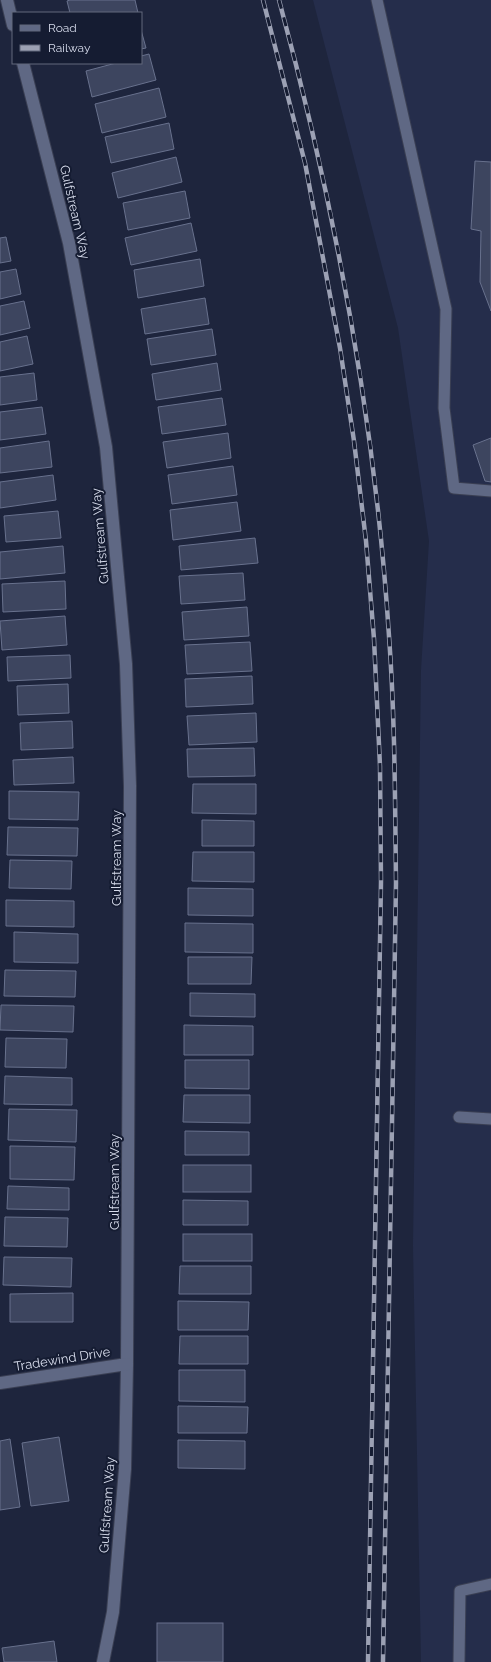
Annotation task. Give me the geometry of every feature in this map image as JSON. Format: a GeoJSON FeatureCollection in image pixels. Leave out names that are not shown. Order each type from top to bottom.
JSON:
{"type":"FeatureCollection","features":[{"type":"Feature","properties":{"kind":"street"},"geometry":{"type":"LineString","coordinates":[[7,0],[12,21]]}},
{"type":"Feature","properties":{"kind":"street","name":"Gulfstream Way"},"geometry":{"type":"LineString","coordinates":[[23,64],[69,243],[106,447],[126,664],[130,786],[127,1364],[125,1469],[113,1612],[103,1662]]}},
{"type":"Feature","properties":{"kind":"street","name":"Tradewind Drive"},"geometry":{"type":"LineString","coordinates":[[0,1383],[127,1364]]}},
{"type":"Feature","properties":{"kind":"lane"},"geometry":{"type":"LineString","coordinates":[[377,0],[446,309],[444,408],[454,488],[491,491]]}},
{"type":"Feature","properties":{"kind":"lane"},"geometry":{"type":"LineString","coordinates":[[459,1117],[491,1119]]}},
{"type":"Feature","properties":{"kind":"lane"},"geometry":{"type":"LineString","coordinates":[[459,1662],[460,1591],[491,1584]]}},
{"type":"Feature","properties":{"kind":"shaded area"},"geometry":{"type":"Polygon","coordinates":[[[313,0],[491,0],[491,1662],[421,1662],[413,1246],[421,670],[429,541],[398,328],[313,0]]]}},
{"type":"Feature","properties":{"kind":"building"},"geometry":{"type":"Polygon","coordinates":[[[135,0],[138,12],[70,12],[67,1],[135,0]]]}},
{"type":"Feature","properties":{"kind":"building"},"geometry":{"type":"Polygon","coordinates":[[[142,34],[146,48],[142,49],[142,34]]]}},
{"type":"Feature","properties":{"kind":"building"},"geometry":{"type":"Polygon","coordinates":[[[149,54],[156,80],[92,97],[86,71],[112,64],[142,64],[142,56],[149,54]]]}},
{"type":"Feature","properties":{"kind":"building"},"geometry":{"type":"Polygon","coordinates":[[[159,88],[166,117],[102,133],[95,104],[159,88]]]}},
{"type":"Feature","properties":{"kind":"building"},"geometry":{"type":"Polygon","coordinates":[[[169,123],[174,149],[111,163],[105,137],[169,123]]]}},
{"type":"Feature","properties":{"kind":"building"},"geometry":{"type":"Polygon","coordinates":[[[176,157],[182,182],[118,198],[112,173],[176,157]]]}},
{"type":"Feature","properties":{"kind":"building"},"geometry":{"type":"Polygon","coordinates":[[[475,161],[491,162],[491,311],[480,282],[481,231],[471,229],[475,161]]]}},
{"type":"Feature","properties":{"kind":"building"},"geometry":{"type":"Polygon","coordinates":[[[185,191],[190,218],[128,230],[123,203],[185,191]]]}},
{"type":"Feature","properties":{"kind":"building"},"geometry":{"type":"Polygon","coordinates":[[[191,223],[197,251],[131,265],[125,238],[191,223]]]}},
{"type":"Feature","properties":{"kind":"building"},"geometry":{"type":"Polygon","coordinates":[[[6,237],[11,261],[0,263],[0,238],[6,237]]]}},
{"type":"Feature","properties":{"kind":"building"},"geometry":{"type":"Polygon","coordinates":[[[200,259],[204,286],[138,298],[134,270],[200,259]]]}},
{"type":"Feature","properties":{"kind":"building"},"geometry":{"type":"Polygon","coordinates":[[[16,269],[21,294],[0,299],[0,272],[16,269]]]}},
{"type":"Feature","properties":{"kind":"building"},"geometry":{"type":"Polygon","coordinates":[[[205,298],[209,324],[145,334],[141,309],[205,298]]]}},
{"type":"Feature","properties":{"kind":"building"},"geometry":{"type":"Polygon","coordinates":[[[24,301],[30,328],[0,335],[0,306],[24,301]]]}},
{"type":"Feature","properties":{"kind":"building"},"geometry":{"type":"Polygon","coordinates":[[[212,329],[216,355],[151,365],[147,339],[212,329]]]}},
{"type":"Feature","properties":{"kind":"building"},"geometry":{"type":"Polygon","coordinates":[[[27,336],[33,364],[0,371],[0,342],[27,336]]]}},
{"type":"Feature","properties":{"kind":"building"},"geometry":{"type":"Polygon","coordinates":[[[217,363],[221,390],[156,400],[152,374],[217,363]]]}},
{"type":"Feature","properties":{"kind":"building"},"geometry":{"type":"Polygon","coordinates":[[[34,373],[37,400],[0,405],[0,377],[34,373]]]}},
{"type":"Feature","properties":{"kind":"building"},"geometry":{"type":"Polygon","coordinates":[[[222,398],[226,425],[162,434],[158,407],[222,398]]]}},
{"type":"Feature","properties":{"kind":"building"},"geometry":{"type":"Polygon","coordinates":[[[42,407],[46,434],[0,440],[0,412],[42,407]]]}},
{"type":"Feature","properties":{"kind":"building"},"geometry":{"type":"Polygon","coordinates":[[[228,433],[231,458],[167,468],[163,442],[228,433]]]}},
{"type":"Feature","properties":{"kind":"building"},"geometry":{"type":"Polygon","coordinates":[[[491,438],[491,482],[485,481],[473,445],[491,438]]]}},
{"type":"Feature","properties":{"kind":"building"},"geometry":{"type":"Polygon","coordinates":[[[49,441],[52,467],[0,473],[0,448],[49,441]]]}},
{"type":"Feature","properties":{"kind":"building"},"geometry":{"type":"Polygon","coordinates":[[[233,466],[237,495],[172,504],[168,475],[233,466]]]}},
{"type":"Feature","properties":{"kind":"building"},"geometry":{"type":"Polygon","coordinates":[[[53,475],[56,500],[0,508],[0,482],[53,475]]]}},
{"type":"Feature","properties":{"kind":"building"},"geometry":{"type":"Polygon","coordinates":[[[237,502],[241,531],[173,540],[170,510],[237,502]]]}},
{"type":"Feature","properties":{"kind":"building"},"geometry":{"type":"Polygon","coordinates":[[[58,511],[61,538],[6,542],[4,516],[58,511]]]}},
{"type":"Feature","properties":{"kind":"building"},"geometry":{"type":"Polygon","coordinates":[[[255,538],[258,563],[181,570],[179,546],[255,538]]]}},
{"type":"Feature","properties":{"kind":"building"},"geometry":{"type":"Polygon","coordinates":[[[63,546],[65,573],[0,579],[0,552],[63,546]]]}},
{"type":"Feature","properties":{"kind":"building"},"geometry":{"type":"Polygon","coordinates":[[[243,573],[245,600],[181,604],[179,576],[243,573]]]}},
{"type":"Feature","properties":{"kind":"building"},"geometry":{"type":"Polygon","coordinates":[[[65,581],[66,609],[3,612],[2,584],[65,581]]]}},
{"type":"Feature","properties":{"kind":"building"},"geometry":{"type":"Polygon","coordinates":[[[247,607],[249,636],[184,640],[182,612],[247,607]]]}},
{"type":"Feature","properties":{"kind":"building"},"geometry":{"type":"Polygon","coordinates":[[[65,616],[67,645],[2,650],[0,621],[65,616]]]}},
{"type":"Feature","properties":{"kind":"building"},"geometry":{"type":"Polygon","coordinates":[[[250,642],[252,671],[187,674],[185,645],[250,642]]]}},
{"type":"Feature","properties":{"kind":"building"},"geometry":{"type":"Polygon","coordinates":[[[70,655],[71,678],[8,681],[7,657],[70,655]]]}},
{"type":"Feature","properties":{"kind":"building"},"geometry":{"type":"Polygon","coordinates":[[[252,676],[253,704],[186,707],[185,679],[252,676]]]}},
{"type":"Feature","properties":{"kind":"building"},"geometry":{"type":"Polygon","coordinates":[[[68,684],[69,713],[18,715],[17,686],[68,684]]]}},
{"type":"Feature","properties":{"kind":"building"},"geometry":{"type":"Polygon","coordinates":[[[256,713],[257,742],[189,745],[187,716],[256,713]]]}},
{"type":"Feature","properties":{"kind":"building"},"geometry":{"type":"Polygon","coordinates":[[[72,721],[73,748],[21,750],[20,723],[72,721]]]}},
{"type":"Feature","properties":{"kind":"building"},"geometry":{"type":"Polygon","coordinates":[[[254,748],[255,776],[188,777],[187,749],[254,748]]]}},
{"type":"Feature","properties":{"kind":"building"},"geometry":{"type":"Polygon","coordinates":[[[73,757],[74,783],[14,785],[13,760],[73,757]]]}},
{"type":"Feature","properties":{"kind":"building"},"geometry":{"type":"Polygon","coordinates":[[[193,784],[256,784],[256,814],[192,813],[193,784]]]}},
{"type":"Feature","properties":{"kind":"building"},"geometry":{"type":"Polygon","coordinates":[[[9,791],[79,792],[78,820],[9,819],[9,791]]]}},
{"type":"Feature","properties":{"kind":"building"},"geometry":{"type":"Polygon","coordinates":[[[202,820],[254,821],[254,846],[202,846],[202,820]]]}},
{"type":"Feature","properties":{"kind":"building"},"geometry":{"type":"Polygon","coordinates":[[[8,827],[78,828],[77,856],[7,855],[8,827]]]}},
{"type":"Feature","properties":{"kind":"building"},"geometry":{"type":"Polygon","coordinates":[[[193,852],[254,852],[254,882],[192,881],[193,852]]]}},
{"type":"Feature","properties":{"kind":"building"},"geometry":{"type":"Polygon","coordinates":[[[10,860],[72,861],[71,889],[9,888],[10,860]]]}},
{"type":"Feature","properties":{"kind":"building"},"geometry":{"type":"Polygon","coordinates":[[[188,888],[253,889],[253,916],[188,915],[188,888]]]}},
{"type":"Feature","properties":{"kind":"building"},"geometry":{"type":"Polygon","coordinates":[[[6,900],[74,901],[74,927],[6,926],[6,900]]]}},
{"type":"Feature","properties":{"kind":"building"},"geometry":{"type":"Polygon","coordinates":[[[185,923],[253,924],[253,953],[185,952],[185,923]]]}},
{"type":"Feature","properties":{"kind":"building"},"geometry":{"type":"Polygon","coordinates":[[[14,932],[78,934],[78,963],[14,962],[14,932]]]}},
{"type":"Feature","properties":{"kind":"building"},"geometry":{"type":"Polygon","coordinates":[[[188,957],[252,957],[251,984],[188,984],[188,957]]]}},
{"type":"Feature","properties":{"kind":"building"},"geometry":{"type":"Polygon","coordinates":[[[5,970],[76,971],[75,997],[4,996],[5,970]]]}},
{"type":"Feature","properties":{"kind":"building"},"geometry":{"type":"Polygon","coordinates":[[[190,993],[255,994],[255,1017],[190,1016],[190,993]]]}},
{"type":"Feature","properties":{"kind":"building"},"geometry":{"type":"Polygon","coordinates":[[[1,1005],[74,1006],[73,1032],[0,1030],[1,1005]]]}},
{"type":"Feature","properties":{"kind":"building"},"geometry":{"type":"Polygon","coordinates":[[[184,1025],[253,1026],[253,1055],[184,1055],[184,1025]]]}},
{"type":"Feature","properties":{"kind":"building"},"geometry":{"type":"Polygon","coordinates":[[[6,1038],[67,1039],[66,1068],[5,1067],[6,1038]]]}},
{"type":"Feature","properties":{"kind":"building"},"geometry":{"type":"Polygon","coordinates":[[[185,1060],[249,1060],[249,1089],[185,1088],[185,1060]]]}},
{"type":"Feature","properties":{"kind":"building"},"geometry":{"type":"Polygon","coordinates":[[[5,1076],[72,1078],[72,1105],[4,1104],[5,1076]]]}},
{"type":"Feature","properties":{"kind":"building"},"geometry":{"type":"Polygon","coordinates":[[[184,1095],[250,1095],[250,1123],[183,1122],[184,1095]]]}},
{"type":"Feature","properties":{"kind":"building"},"geometry":{"type":"Polygon","coordinates":[[[9,1109],[77,1110],[76,1142],[8,1140],[9,1109]]]}},
{"type":"Feature","properties":{"kind":"building"},"geometry":{"type":"Polygon","coordinates":[[[185,1131],[249,1132],[249,1155],[185,1155],[185,1131]]]}},
{"type":"Feature","properties":{"kind":"building"},"geometry":{"type":"Polygon","coordinates":[[[10,1146],[75,1147],[74,1180],[10,1179],[10,1146]]]}},
{"type":"Feature","properties":{"kind":"building"},"geometry":{"type":"Polygon","coordinates":[[[183,1165],[251,1165],[251,1192],[183,1192],[183,1165]]]}},
{"type":"Feature","properties":{"kind":"building"},"geometry":{"type":"Polygon","coordinates":[[[8,1186],[69,1188],[69,1210],[7,1209],[8,1186]]]}},
{"type":"Feature","properties":{"kind":"building"},"geometry":{"type":"Polygon","coordinates":[[[183,1200],[248,1201],[248,1225],[183,1225],[183,1200]]]}},
{"type":"Feature","properties":{"kind":"building"},"geometry":{"type":"Polygon","coordinates":[[[5,1217],[68,1218],[67,1247],[4,1246],[5,1217]]]}},
{"type":"Feature","properties":{"kind":"building"},"geometry":{"type":"Polygon","coordinates":[[[183,1234],[252,1234],[252,1261],[183,1261],[183,1234]]]}},
{"type":"Feature","properties":{"kind":"building"},"geometry":{"type":"Polygon","coordinates":[[[4,1257],[72,1258],[71,1287],[3,1285],[4,1257]]]}},
{"type":"Feature","properties":{"kind":"building"},"geometry":{"type":"Polygon","coordinates":[[[180,1266],[251,1266],[251,1294],[179,1294],[180,1266]]]}},
{"type":"Feature","properties":{"kind":"building"},"geometry":{"type":"Polygon","coordinates":[[[73,1293],[73,1322],[10,1322],[10,1294],[73,1293]]]}},
{"type":"Feature","properties":{"kind":"building"},"geometry":{"type":"Polygon","coordinates":[[[178,1301],[249,1302],[248,1330],[178,1330],[178,1301]]]}},
{"type":"Feature","properties":{"kind":"building"},"geometry":{"type":"Polygon","coordinates":[[[180,1336],[248,1336],[248,1364],[179,1364],[180,1336]]]}},
{"type":"Feature","properties":{"kind":"building"},"geometry":{"type":"Polygon","coordinates":[[[179,1370],[245,1370],[245,1402],[179,1401],[179,1370]]]}},
{"type":"Feature","properties":{"kind":"building"},"geometry":{"type":"Polygon","coordinates":[[[178,1406],[248,1407],[247,1433],[178,1433],[178,1406]]]}},
{"type":"Feature","properties":{"kind":"building"},"geometry":{"type":"Polygon","coordinates":[[[59,1437],[69,1501],[31,1506],[22,1443],[59,1437]]]}},
{"type":"Feature","properties":{"kind":"building"},"geometry":{"type":"Polygon","coordinates":[[[10,1439],[20,1507],[0,1510],[0,1441],[10,1439]]]}},
{"type":"Feature","properties":{"kind":"building"},"geometry":{"type":"Polygon","coordinates":[[[178,1440],[245,1441],[245,1469],[178,1468],[178,1440]]]}},
{"type":"Feature","properties":{"kind":"building"},"geometry":{"type":"Polygon","coordinates":[[[157,1623],[223,1623],[223,1662],[157,1662],[157,1623]]]}},
{"type":"Feature","properties":{"kind":"building"},"geometry":{"type":"Polygon","coordinates":[[[54,1641],[57,1662],[4,1662],[2,1648],[54,1641]]]}},
{"type":"Feature","properties":{"kind":"railway"},"geometry":{"type":"LineString","coordinates":[[263,0],[305,163],[340,348],[354,441],[366,541],[374,639],[380,766],[381,882],[368,1662]]}},
{"type":"Feature","properties":{"kind":"railway"},"geometry":{"type":"LineString","coordinates":[[279,0],[300,79],[318,157],[350,315],[374,475],[383,555],[391,667],[396,883],[383,1662]]}}]}
